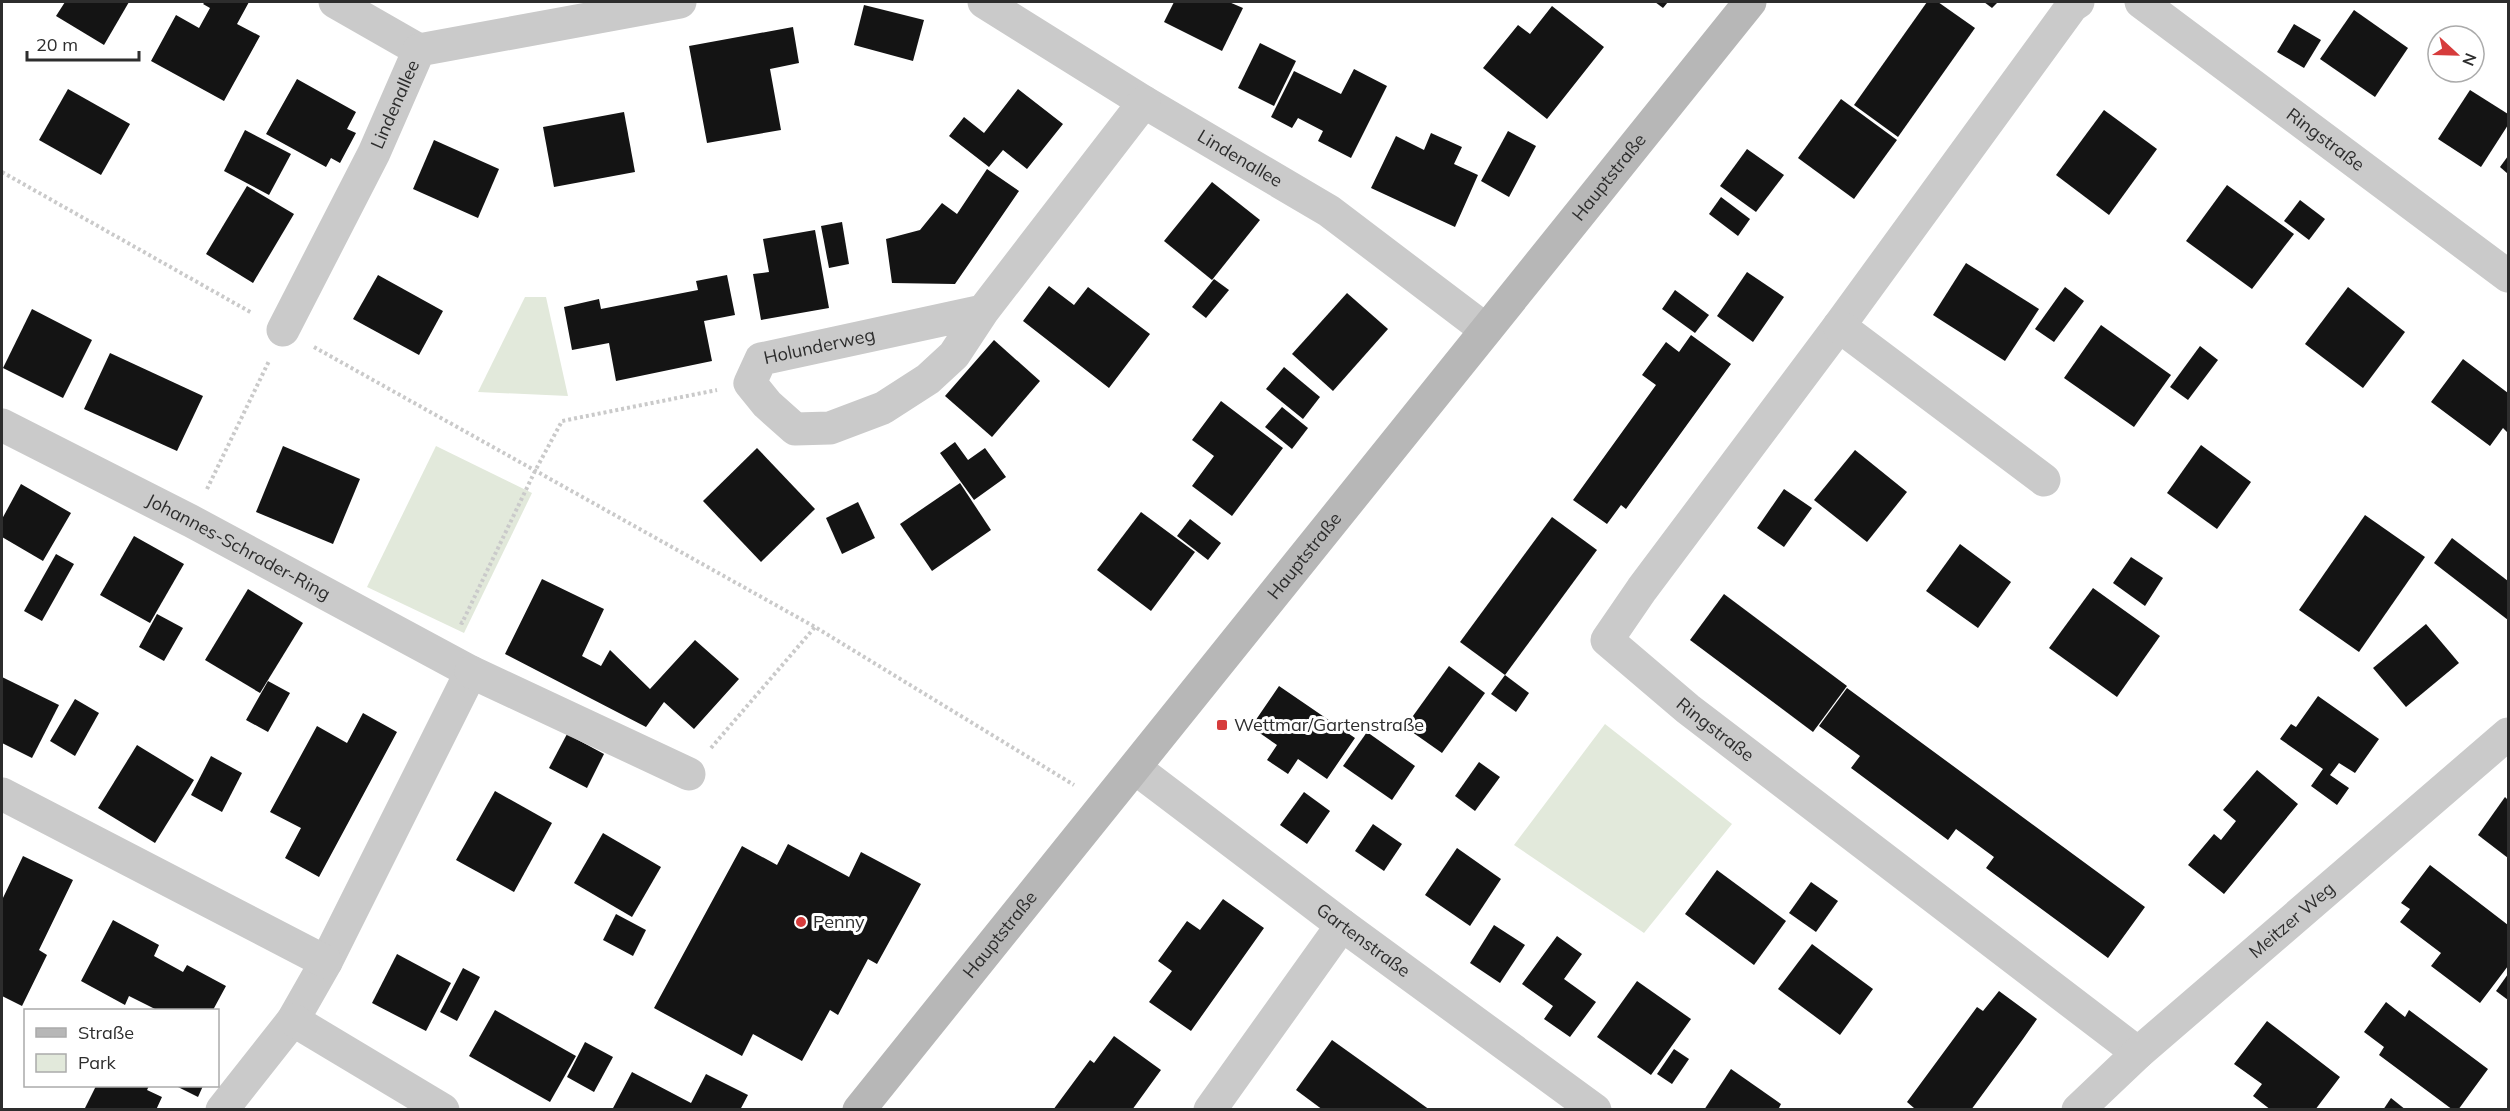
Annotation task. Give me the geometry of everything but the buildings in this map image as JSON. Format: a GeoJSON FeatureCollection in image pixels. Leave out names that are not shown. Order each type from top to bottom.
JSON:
{"type":"FeatureCollection","features":[{"type":"Feature","properties":{"kind":"street"},"geometry":{"type":"LineString","coordinates":[[335,2],[419,50]]}},
{"type":"Feature","properties":{"kind":"street","name":"Lindenallee"},"geometry":{"type":"LineString","coordinates":[[283,330],[374,153],[419,50],[680,2]]}},
{"type":"Feature","properties":{"kind":"street","name":"Lindenallee"},"geometry":{"type":"LineString","coordinates":[[984,2],[1144,102],[1329,211],[1486,330]]}},
{"type":"Feature","properties":{"kind":"street","name":"Hauptstraße"},"geometry":{"type":"LineString","coordinates":[[859,1110],[1750,2]]}},
{"type":"Feature","properties":{"kind":"street","name":"Ringstraße"},"geometry":{"type":"LineString","coordinates":[[2078,2],[2072,6],[1839,326],[1642,589],[1607,640],[1688,710],[2138,1053]]}},
{"type":"Feature","properties":{"kind":"street","name":"Ringstraße"},"geometry":{"type":"LineString","coordinates":[[2140,2],[2508,276]]}},
{"type":"Feature","properties":{"kind":"street","name":"Holunderweg"},"geometry":{"type":"LineString","coordinates":[[983,311],[761,359],[750,383],[767,404],[795,429],[830,428],[883,408],[928,379],[954,355],[983,311],[1144,102]]}},
{"type":"Feature","properties":{"kind":"street"},"geometry":{"type":"LineString","coordinates":[[1839,326],[2044,480]]}},
{"type":"Feature","properties":{"kind":"street","name":"Johannes-Schrader-Ring"},"geometry":{"type":"LineString","coordinates":[[2,425],[191,521],[471,672],[688,774]]}},
{"type":"Feature","properties":{"kind":"street"},"geometry":{"type":"LineString","coordinates":[[222,1110],[293,1020],[326,962],[471,672]]}},
{"type":"Feature","properties":{"kind":"street","name":"Meitzer Weg"},"geometry":{"type":"LineString","coordinates":[[2078,1110],[2138,1053],[2508,734]]}},
{"type":"Feature","properties":{"kind":"street","name":"Gartenstraße"},"geometry":{"type":"LineString","coordinates":[[1135,768],[1342,925],[1595,1110]]}},
{"type":"Feature","properties":{"kind":"street"},"geometry":{"type":"LineString","coordinates":[[7,802],[326,962]]}},
{"type":"Feature","properties":{"kind":"street"},"geometry":{"type":"LineString","coordinates":[[1210,1110],[1342,925]]}},
{"type":"Feature","properties":{"kind":"street"},"geometry":{"type":"LineString","coordinates":[[293,1020],[443,1110]]}},
{"type":"Feature","properties":{"kind":"path"},"geometry":{"type":"LineString","coordinates":[[2,172],[815,627],[1106,804]]}},
{"type":"Feature","properties":{"kind":"path"},"geometry":{"type":"LineString","coordinates":[[191,521],[283,330]]}},
{"type":"Feature","properties":{"kind":"path"},"geometry":{"type":"LineString","coordinates":[[454,619],[462,623],[535,471],[562,422],[750,383]]}},
{"type":"Feature","properties":{"kind":"path"},"geometry":{"type":"LineString","coordinates":[[688,774],[815,627]]}},
{"type":"Feature","properties":{"kind":"green space"},"geometry":{"type":"Polygon","coordinates":[[[525,297],[546,297],[568,396],[478,392],[525,297]]]}},
{"type":"Feature","properties":{"kind":"green space"},"geometry":{"type":"Polygon","coordinates":[[[436,446],[532,493],[464,633],[367,587],[436,446]]]}},
{"type":"Feature","properties":{"kind":"green space"},"geometry":{"type":"Polygon","coordinates":[[[1605,724],[1732,824],[1644,933],[1514,845],[1605,724]]]}},
{"type":"Feature","properties":{"kind":"place","name":"Wettmar/Gartenstraße"},"geometry":{"type":"Point","coordinates":[1222,725]}},
{"type":"Feature","properties":{"kind":"place","name":"Penny"},"geometry":{"type":"Point","coordinates":[801,922]}}]}
